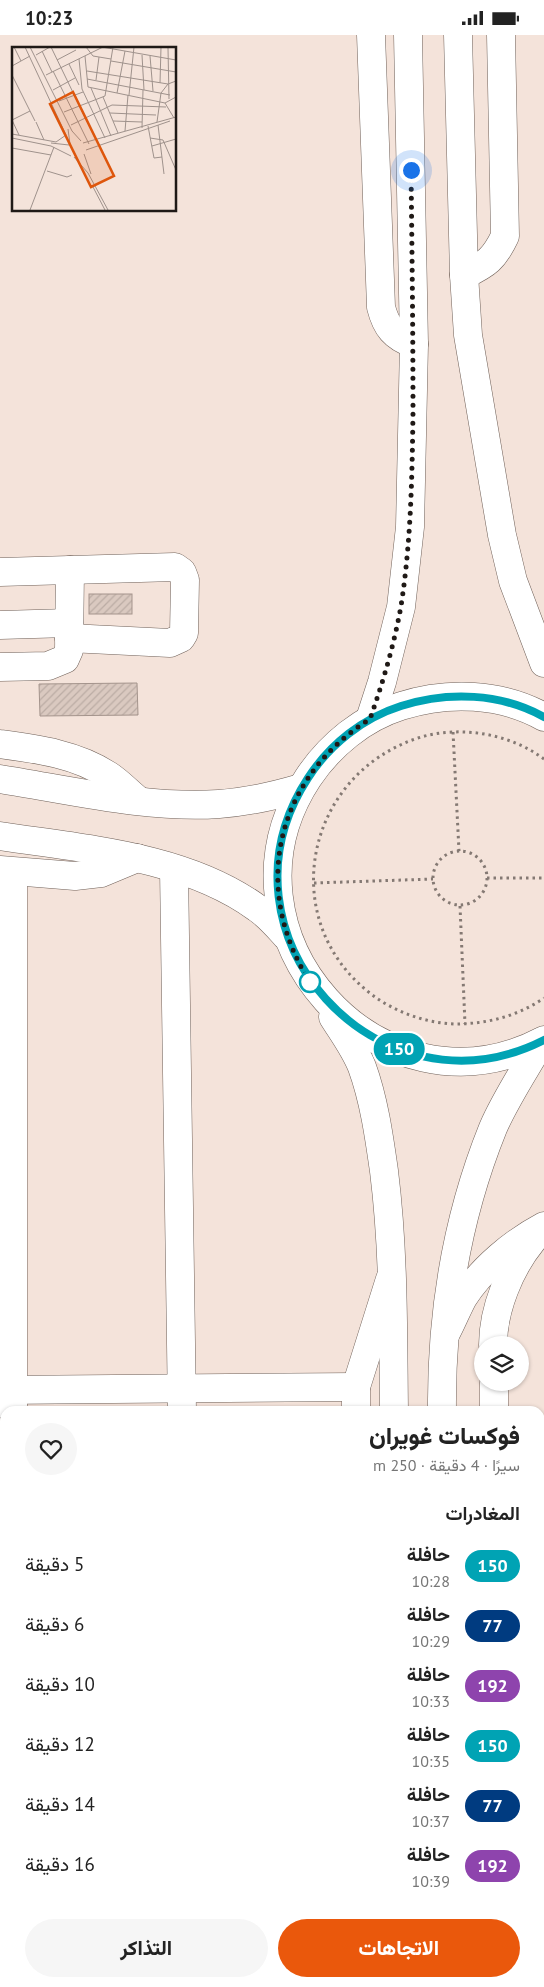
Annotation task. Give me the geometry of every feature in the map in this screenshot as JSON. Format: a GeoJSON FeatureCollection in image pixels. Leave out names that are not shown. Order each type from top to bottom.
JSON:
{"type":"FeatureCollection","features":[{"type":"Feature","properties":{"kind":"street"},"geometry":{"type":"LineString","coordinates":[[371,35],[381,307],[384,320],[391,331],[401,340],[414,345]]}},
{"type":"Feature","properties":{"kind":"street"},"geometry":{"type":"LineString","coordinates":[[370,719],[393,645],[406,567],[412,478],[414,345],[408,35]]}},
{"type":"Feature","properties":{"kind":"street"},"geometry":{"type":"LineString","coordinates":[[458,35],[464,275],[468,335],[502,535],[513,581],[530,632],[544,663]]}},
{"type":"Feature","properties":{"kind":"street"},"geometry":{"type":"LineString","coordinates":[[464,275],[486,265],[497,253],[505,236],[501,35]]}},
{"type":"Feature","properties":{"kind":"street"},"geometry":{"type":"LineString","coordinates":[[0,571],[175,567],[182,572],[185,589],[184,633],[181,638],[175,641],[0,625]]}},
{"type":"Feature","properties":{"kind":"street"},"geometry":{"type":"LineString","coordinates":[[0,667],[48,666],[60,663],[65,659],[69,650],[70,570]]}},
{"type":"Feature","properties":{"kind":"street"},"geometry":{"type":"LineString","coordinates":[[394,1406],[393,1271],[388,1206],[379,1133],[370,1093],[361,1065],[318,992],[300,966],[287,937],[279,899],[278,861],[286,823],[301,788],[331,749],[370,719],[416,701],[466,696],[514,704],[544,717]]}},
{"type":"Feature","properties":{"kind":"street"},"geometry":{"type":"LineString","coordinates":[[0,744],[52,751],[75,760],[108,775],[138,800]]}},
{"type":"Feature","properties":{"kind":"street"},"geometry":{"type":"LineString","coordinates":[[0,779],[138,800],[216,804],[258,799],[301,788]]}},
{"type":"Feature","properties":{"kind":"street"},"geometry":{"type":"LineString","coordinates":[[0,836],[136,858],[174,869],[219,886],[244,900],[268,916],[287,937]]}},
{"type":"Feature","properties":{"kind":"street"},"geometry":{"type":"LineString","coordinates":[[136,858],[101,873],[75,875],[6,871],[9,1397],[356,1399],[393,1271]]}},
{"type":"Feature","properties":{"kind":"street"},"geometry":{"type":"LineString","coordinates":[[174,869],[182,1399]]}},
{"type":"Feature","properties":{"kind":"street"},"geometry":{"type":"LineString","coordinates":[[318,992],[350,1024],[369,1036],[389,1046],[432,1058],[454,1061],[492,1058],[520,1051],[543,1041]]}},
{"type":"Feature","properties":{"kind":"street"},"geometry":{"type":"LineString","coordinates":[[442,1406],[444,1337],[451,1282],[473,1184],[494,1127],[543,1041]]}},
{"type":"Feature","properties":{"kind":"street"},"geometry":{"type":"LineString","coordinates":[[444,1337],[464,1297],[481,1276],[519,1240],[544,1226]]}},
{"type":"Feature","properties":{"kind":"street"},"geometry":{"type":"LineString","coordinates":[[493,1336],[493,1328],[503,1295],[528,1247],[544,1226]]}},
{"type":"Feature","properties":{"kind":"street"},"geometry":{"type":"LineString","coordinates":[[494,1391],[494,1406]]}},
{"type":"Feature","properties":{"kind":"path"},"geometry":{"type":"LineString","coordinates":[[544,759],[524,747],[507,740],[489,735],[453,732],[423,737],[394,747],[369,764],[347,785],[324,824],[316,853],[314,883],[322,928],[336,955],[355,979],[378,999],[406,1014],[435,1022],[465,1024],[502,1018],[520,1012],[544,998]]}},
{"type":"Feature","properties":{"kind":"path"},"geometry":{"type":"LineString","coordinates":[[453,732],[459,851]]}},
{"type":"Feature","properties":{"kind":"path"},"geometry":{"type":"LineString","coordinates":[[459,851],[471,853],[481,860],[488,878],[485,889],[479,898],[470,904],[460,905],[441,898],[434,888],[433,879],[434,870],[440,860],[450,853],[459,851]]}},
{"type":"Feature","properties":{"kind":"path"},"geometry":{"type":"LineString","coordinates":[[488,878],[544,878]]}},
{"type":"Feature","properties":{"kind":"path"},"geometry":{"type":"LineString","coordinates":[[314,883],[433,879]]}},
{"type":"Feature","properties":{"kind":"path"},"geometry":{"type":"LineString","coordinates":[[460,905],[465,1024]]}},
{"type":"Feature","properties":{"kind":"building"},"geometry":{"type":"Polygon","coordinates":[[[89,594],[132,594],[132,614],[89,614],[89,594]]]}},
{"type":"Feature","properties":{"kind":"building"},"geometry":{"type":"Polygon","coordinates":[[[137,683],[138,715],[40,716],[39,684],[137,683]]]}},
{"type":"Feature","properties":{"kind":"bus line","name":"150"},"geometry":{"type":"LineString","coordinates":[[544,717],[514,704],[466,696],[416,701],[370,719],[324,756],[301,788],[286,823],[278,861],[279,899],[282,918],[293,952],[308,979],[318,992],[350,1024],[389,1046],[410,1053],[454,1061],[499,1057],[520,1051],[544,1040]]}},
{"type":"Feature","properties":{"kind":"route"},"geometry":{"type":"LineString","coordinates":[[310,982],[300,966],[287,937],[279,899],[278,861],[286,823],[301,788],[324,756],[370,719],[393,645],[401,607],[410,527],[412,478],[414,345],[411,170]]}}]}
